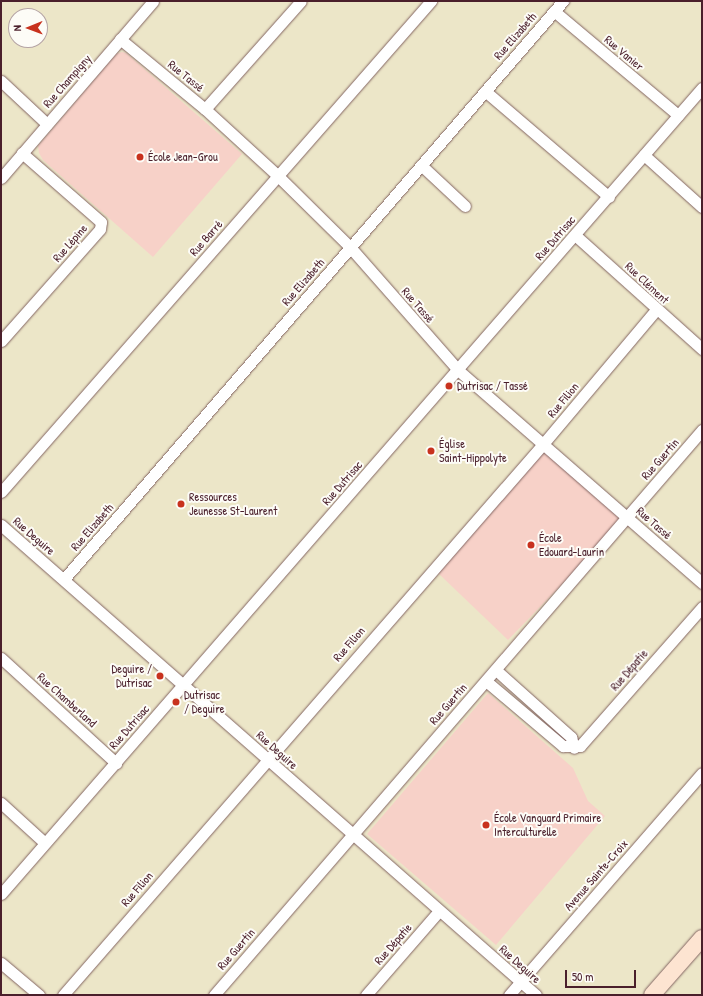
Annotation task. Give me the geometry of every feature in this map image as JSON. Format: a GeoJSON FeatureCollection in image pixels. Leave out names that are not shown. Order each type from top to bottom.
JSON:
{"type":"FeatureCollection","features":[{"type":"Feature","properties":{"kind":"street","name":"Rue Champigny"},"geometry":{"type":"LineString","coordinates":[[1,178],[153,1]]}},
{"type":"Feature","properties":{"kind":"street"},"geometry":{"type":"LineString","coordinates":[[205,108],[301,1]]}},
{"type":"Feature","properties":{"kind":"street","name":"Rue Barré"},"geometry":{"type":"LineString","coordinates":[[1,492],[431,1]]}},
{"type":"Feature","properties":{"kind":"street","name":"Rue Elizabeth"},"geometry":{"type":"LineString","coordinates":[[64,579],[563,1]]}},
{"type":"Feature","properties":{"kind":"street","name":"Rue Vanier"},"geometry":{"type":"LineString","coordinates":[[554,11],[678,115]]}},
{"type":"Feature","properties":{"kind":"street","name":"Rue Tassé"},"geometry":{"type":"LineString","coordinates":[[120,39],[205,108],[278,176],[350,247],[458,370],[702,582]]}},
{"type":"Feature","properties":{"kind":"street"},"geometry":{"type":"LineString","coordinates":[[1,81],[47,124]]}},
{"type":"Feature","properties":{"kind":"street","name":"Rue Dutrisac"},"geometry":{"type":"LineString","coordinates":[[1,894],[609,197],[702,88]]}},
{"type":"Feature","properties":{"kind":"street"},"geometry":{"type":"LineString","coordinates":[[485,91],[609,197]]}},
{"type":"Feature","properties":{"kind":"street","name":"Rue Lépine"},"geometry":{"type":"LineString","coordinates":[[1,341],[100,229],[101,222],[22,153]]}},
{"type":"Feature","properties":{"kind":"street"},"geometry":{"type":"LineString","coordinates":[[644,155],[702,207]]}},
{"type":"Feature","properties":{"kind":"street"},"geometry":{"type":"LineString","coordinates":[[421,165],[465,206]]}},
{"type":"Feature","properties":{"kind":"street","name":"Rue Clément"},"geometry":{"type":"LineString","coordinates":[[575,235],[656,310],[702,349]]}},
{"type":"Feature","properties":{"kind":"street","name":"Rue Filion"},"geometry":{"type":"LineString","coordinates":[[63,995],[543,444],[656,310]]}},
{"type":"Feature","properties":{"kind":"street","name":"Rue Guertin"},"geometry":{"type":"LineString","coordinates":[[214,995],[702,430]]}},
{"type":"Feature","properties":{"kind":"street","name":"Rue Deguire"},"geometry":{"type":"LineString","coordinates":[[1,525],[184,684],[267,759],[536,995]]}},
{"type":"Feature","properties":{"kind":"street","name":"Rue Dépatie"},"geometry":{"type":"LineString","coordinates":[[574,748],[580,746],[702,607]]}},
{"type":"Feature","properties":{"kind":"street","name":"Rue Chamberland"},"geometry":{"type":"LineString","coordinates":[[1,658],[116,763]]}},
{"type":"Feature","properties":{"kind":"street"},"geometry":{"type":"LineString","coordinates":[[486,681],[563,746],[574,748],[571,737],[496,670]]}},
{"type":"Feature","properties":{"kind":"street"},"geometry":{"type":"LineString","coordinates":[[527,715],[535,706]]}},
{"type":"Feature","properties":{"kind":"street","name":"Avenue Sainte-Croix"},"geometry":{"type":"LineString","coordinates":[[509,995],[702,773]]}},
{"type":"Feature","properties":{"kind":"street"},"geometry":{"type":"LineString","coordinates":[[1,804],[45,843]]}},
{"type":"Feature","properties":{"kind":"street","name":"Rue Dépatie"},"geometry":{"type":"LineString","coordinates":[[366,995],[440,911]]}},
{"type":"Feature","properties":{"kind":"street"},"geometry":{"type":"LineString","coordinates":[[652,995],[702,938]]}},
{"type":"Feature","properties":{"kind":"street"},"geometry":{"type":"LineString","coordinates":[[1,963],[39,995]]}},
{"type":"Feature","properties":{"kind":"shaded area","name":"École Jean-Grou"},"geometry":{"type":"Polygon","coordinates":[[[122,52],[126,53],[242,154],[153,257],[43,160],[39,153],[38,146],[116,54],[122,52]]]}},
{"type":"Feature","properties":{"kind":"shaded area","name":"École Edouard-Laurin"},"geometry":{"type":"Polygon","coordinates":[[[543,444],[627,517],[508,640],[438,573],[543,444]]]}},
{"type":"Feature","properties":{"kind":"shaded area","name":"École Vanguard Primaire Interculturelle"},"geometry":{"type":"Polygon","coordinates":[[[488,693],[573,768],[588,801],[605,816],[496,945],[367,834],[488,693]]]}},
{"type":"Feature","properties":{"kind":"place","name":"École Jean-Grou"},"geometry":{"type":"Point","coordinates":[140,157]}},
{"type":"Feature","properties":{"kind":"place","name":"Dutrisac / Tassé"},"geometry":{"type":"Point","coordinates":[449,386]}},
{"type":"Feature","properties":{"kind":"place","name":"Église Saint-Hippolyte"},"geometry":{"type":"Point","coordinates":[431,451]}},
{"type":"Feature","properties":{"kind":"place","name":"Ressources Jeunesse St-Laurent"},"geometry":{"type":"Point","coordinates":[181,504]}},
{"type":"Feature","properties":{"kind":"place","name":"École Edouard-Laurin"},"geometry":{"type":"Point","coordinates":[531,545]}},
{"type":"Feature","properties":{"kind":"place","name":"Deguire / Dutrisac"},"geometry":{"type":"Point","coordinates":[160,676]}},
{"type":"Feature","properties":{"kind":"place","name":"Dutrisac / Deguire"},"geometry":{"type":"Point","coordinates":[176,702]}},
{"type":"Feature","properties":{"kind":"place","name":"École Vanguard Primaire Interculturelle"},"geometry":{"type":"Point","coordinates":[486,825]}}]}
